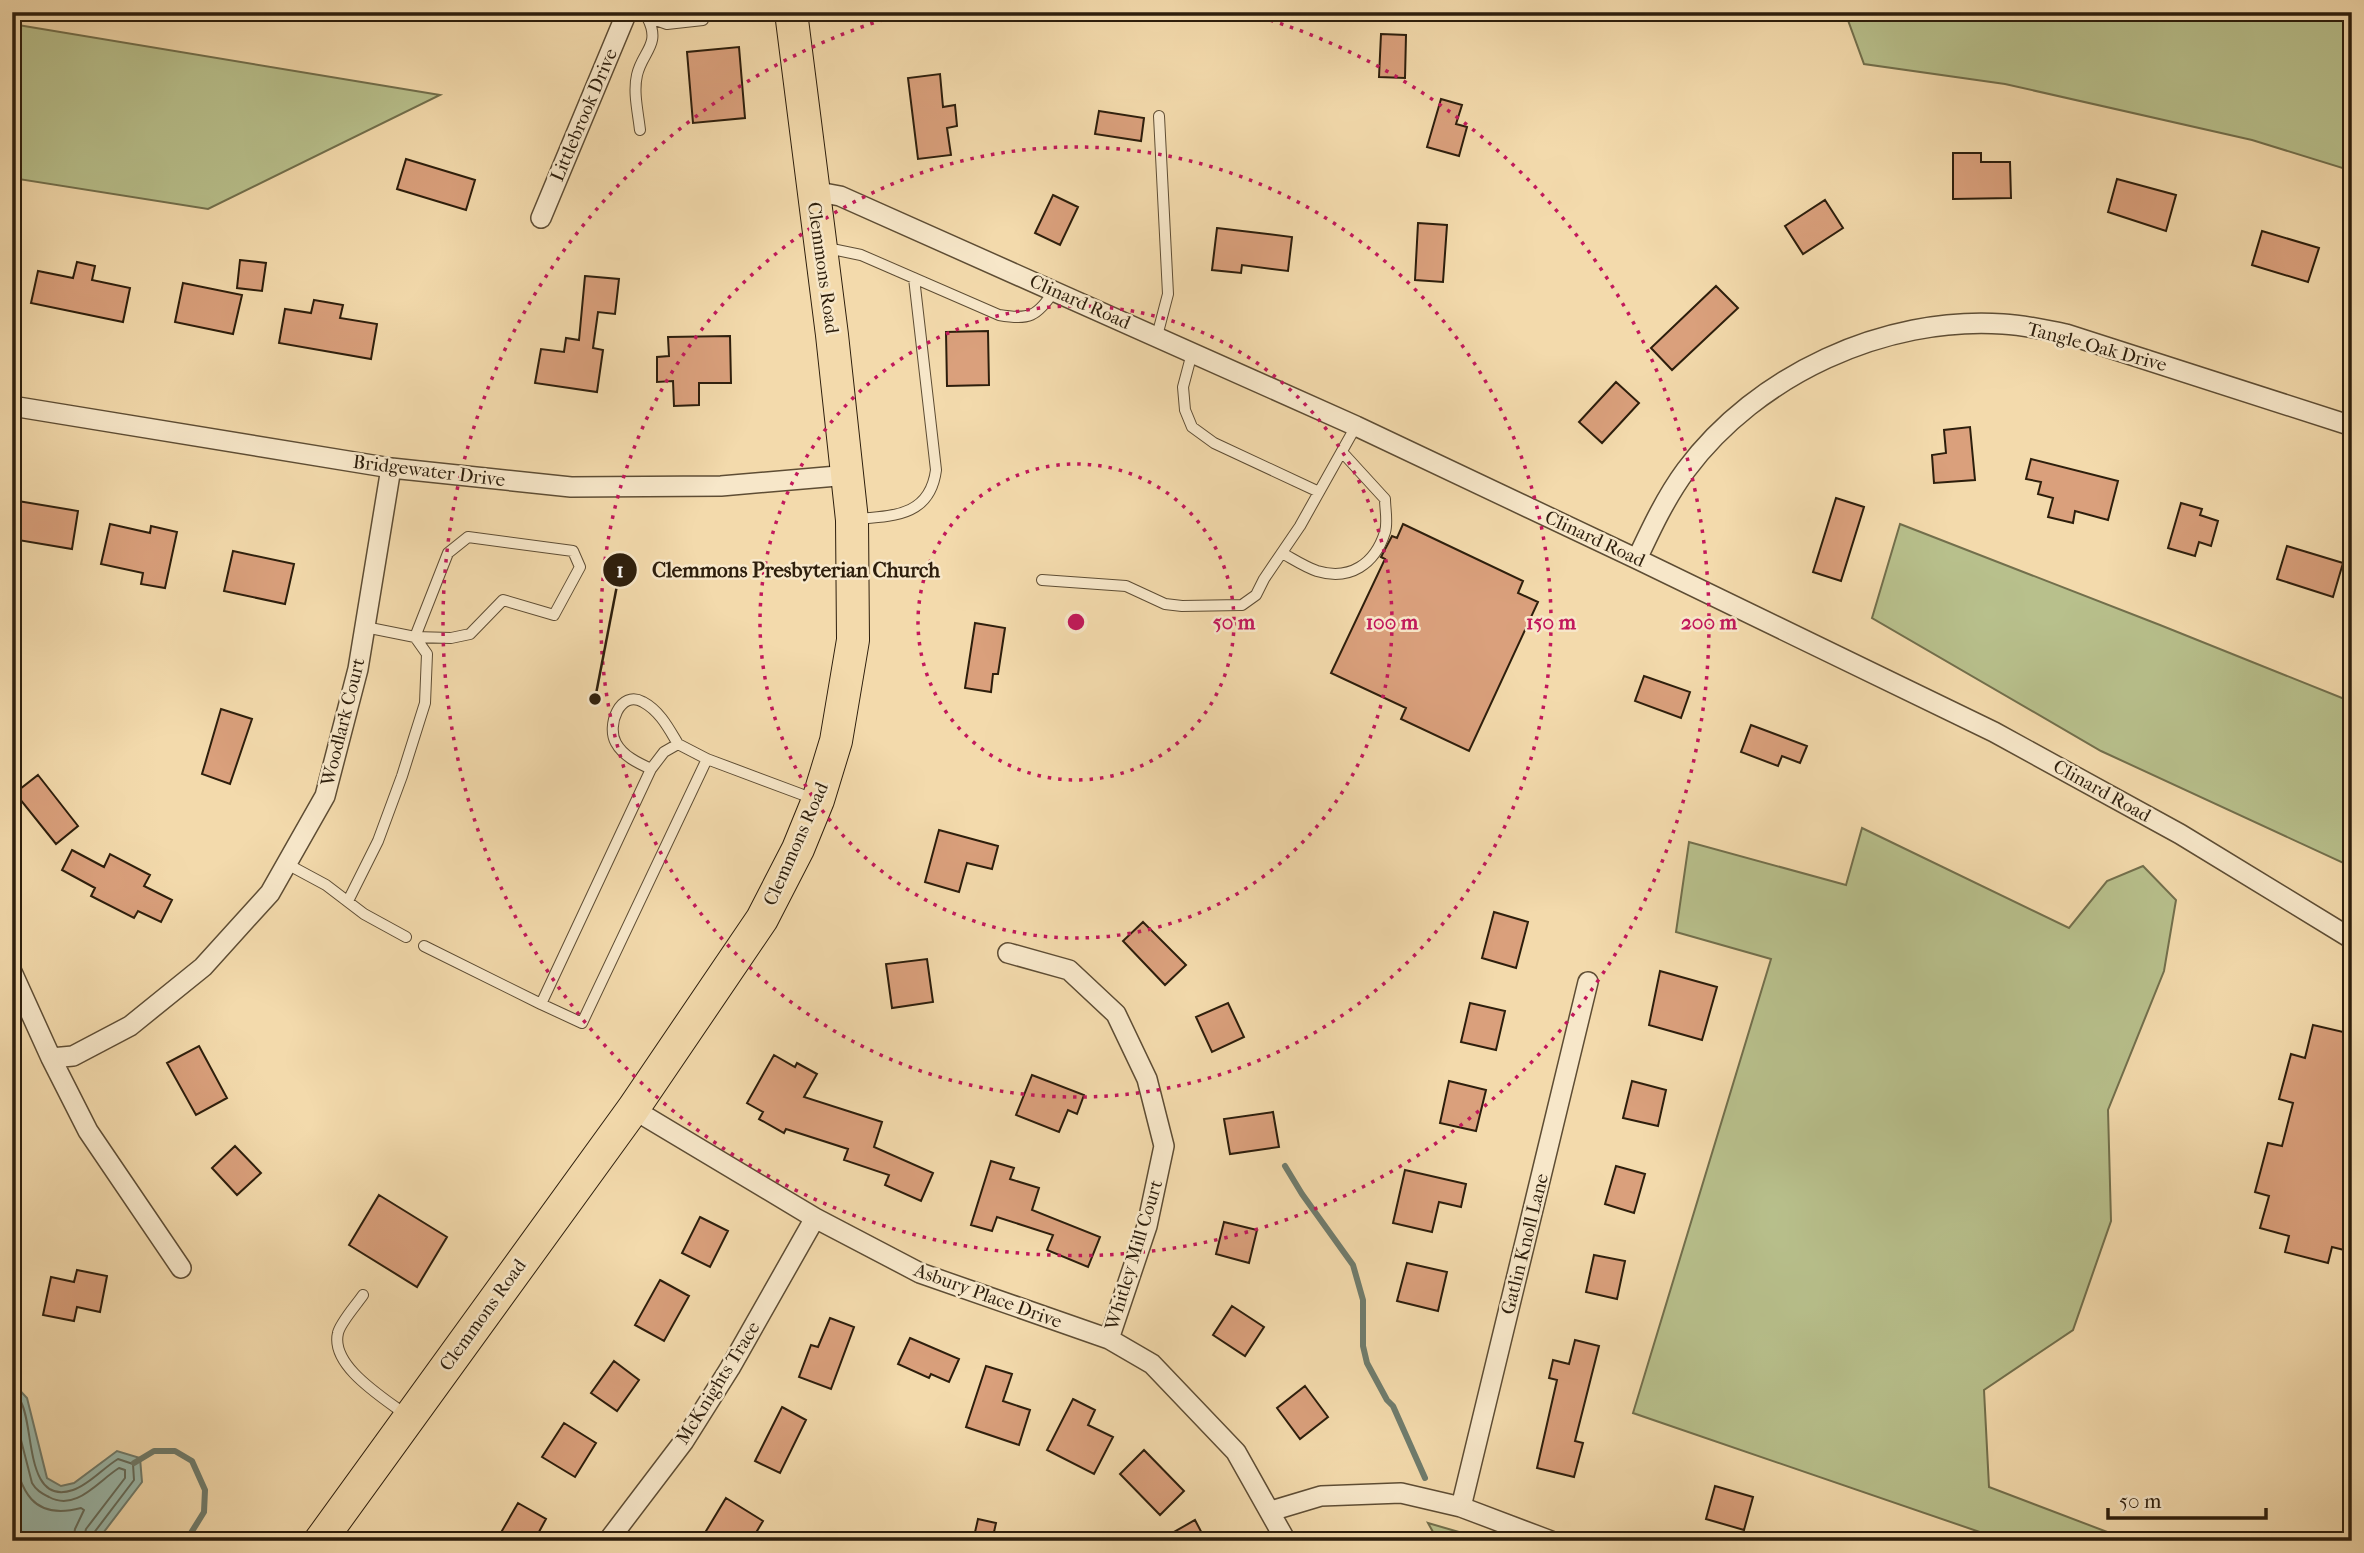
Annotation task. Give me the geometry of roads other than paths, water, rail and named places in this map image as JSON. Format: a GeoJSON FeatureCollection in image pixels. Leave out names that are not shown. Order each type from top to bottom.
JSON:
{"type":"FeatureCollection","features":[{"type":"Feature","properties":{"kind":"main road","name":"Clemmons Road"},"geometry":{"type":"LineString","coordinates":[[320,1541],[633,1109],[762,919],[798,849],[818,800],[836,741],[850,667],[853,640],[852,520],[849,475],[791,12]]}},
{"type":"Feature","properties":{"kind":"street","name":"Littlebrook Drive"},"geometry":{"type":"LineString","coordinates":[[541,218],[627,12]]}},
{"type":"Feature","properties":{"kind":"street","name":"Clinard Road"},"geometry":{"type":"LineString","coordinates":[[813,191],[840,196],[1356,426],[1994,732],[2179,834],[2352,939]]}},
{"type":"Feature","properties":{"kind":"street","name":"Tangle Oak Drive"},"geometry":{"type":"LineString","coordinates":[[1637,559],[1671,492],[1687,469],[1726,425],[1755,400],[1796,374],[1831,357],[1867,343],[1913,331],[1962,324],[2000,323],[2066,334],[2352,426]]}},
{"type":"Feature","properties":{"kind":"street","name":"Bridgewater Drive"},"geometry":{"type":"LineString","coordinates":[[12,406],[391,468],[571,487],[721,486],[849,475]]}},
{"type":"Feature","properties":{"kind":"street","name":"Woodlark Court"},"geometry":{"type":"LineString","coordinates":[[51,1058],[73,1056],[130,1026],[203,967],[270,893],[287,864],[325,796],[358,669],[391,468]]}},
{"type":"Feature","properties":{"kind":"street","name":"Whitley Mill Court"},"geometry":{"type":"LineString","coordinates":[[1008,953],[1069,970],[1116,1014],[1147,1079],[1164,1146],[1147,1226],[1109,1339]]}},
{"type":"Feature","properties":{"kind":"street"},"geometry":{"type":"LineString","coordinates":[[12,972],[88,1131],[181,1268]]}},
{"type":"Feature","properties":{"kind":"street","name":"Gatlin Knoll Lane"},"geometry":{"type":"LineString","coordinates":[[1461,1507],[1588,982]]}},
{"type":"Feature","properties":{"kind":"street","name":"Asbury Place Drive"},"geometry":{"type":"LineString","coordinates":[[633,1109],[815,1218],[920,1273],[1109,1339],[1152,1364],[1236,1452],[1286,1541]]}},
{"type":"Feature","properties":{"kind":"street","name":"McKnights Trace"},"geometry":{"type":"LineString","coordinates":[[608,1541],[690,1430],[730,1368],[815,1218]]}},
{"type":"Feature","properties":{"kind":"street"},"geometry":{"type":"LineString","coordinates":[[1271,1511],[1321,1496],[1401,1493],[1461,1507],[1551,1541]]}},
{"type":"Feature","properties":{"kind":"lane"},"geometry":{"type":"LineString","coordinates":[[633,12],[667,24],[703,20]]}},
{"type":"Feature","properties":{"kind":"lane"},"geometry":{"type":"LineString","coordinates":[[640,130],[635,93],[637,74],[652,44],[653,29],[648,19]]}},
{"type":"Feature","properties":{"kind":"lane"},"geometry":{"type":"LineString","coordinates":[[1157,336],[1168,294],[1159,116]]}},
{"type":"Feature","properties":{"kind":"lane"},"geometry":{"type":"LineString","coordinates":[[820,247],[861,255],[999,315],[1022,319],[1041,310],[1054,291]]}},
{"type":"Feature","properties":{"kind":"lane"},"geometry":{"type":"LineString","coordinates":[[852,520],[895,516],[914,509],[934,485],[936,470],[914,278]]}},
{"type":"Feature","properties":{"kind":"lane"},"geometry":{"type":"LineString","coordinates":[[1192,353],[1183,387],[1185,410],[1192,427],[1214,443],[1319,492]]}},
{"type":"Feature","properties":{"kind":"lane"},"geometry":{"type":"LineString","coordinates":[[1042,580],[1126,586],[1165,604],[1223,607],[1242,605],[1256,595],[1356,426]]}},
{"type":"Feature","properties":{"kind":"lane"},"geometry":{"type":"LineString","coordinates":[[1282,553],[1317,571],[1339,573],[1357,571],[1374,554],[1384,533],[1385,499],[1342,452]]}},
{"type":"Feature","properties":{"kind":"lane"},"geometry":{"type":"LineString","coordinates":[[365,627],[415,637],[451,638],[470,634],[503,600],[554,615],[580,567],[573,551],[468,537],[447,552],[415,637]]}},
{"type":"Feature","properties":{"kind":"lane"},"geometry":{"type":"LineString","coordinates":[[348,901],[378,841],[425,703],[427,654],[415,637]]}},
{"type":"Feature","properties":{"kind":"lane"},"geometry":{"type":"LineString","coordinates":[[651,769],[629,758],[616,743],[611,727],[620,707],[628,699],[645,703],[665,722],[678,744],[707,758],[818,800]]}},
{"type":"Feature","properties":{"kind":"lane"},"geometry":{"type":"LineString","coordinates":[[541,1004],[651,769],[664,752],[678,744]]}},
{"type":"Feature","properties":{"kind":"lane"},"geometry":{"type":"LineString","coordinates":[[424,946],[582,1023],[707,758]]}},
{"type":"Feature","properties":{"kind":"lane"},"geometry":{"type":"LineString","coordinates":[[287,864],[326,885],[364,914],[406,937]]}},
{"type":"Feature","properties":{"kind":"lane"},"geometry":{"type":"LineString","coordinates":[[363,1295],[338,1333],[340,1351],[348,1369],[409,1418]]}},
{"type":"Feature","properties":{"kind":"water"},"geometry":{"type":"Polygon","coordinates":[[[12,1382],[27,1398],[47,1478],[61,1486],[74,1483],[117,1451],[140,1458],[142,1482],[97,1541],[12,1541],[12,1382]]]}},
{"type":"Feature","properties":{"kind":"waterway"},"geometry":{"type":"LineString","coordinates":[[1285,1166],[1353,1265],[1363,1300],[1363,1346],[1367,1363],[1393,1406],[1425,1478]]}},
{"type":"Feature","properties":{"kind":"waterway"},"geometry":{"type":"LineString","coordinates":[[134,1463],[154,1451],[175,1451],[192,1461],[205,1490],[204,1512],[186,1541]]}},
{"type":"Feature","properties":{"kind":"place","name":"Clemmons Presbyterian Church"},"geometry":{"type":"Point","coordinates":[595,699]}}]}
